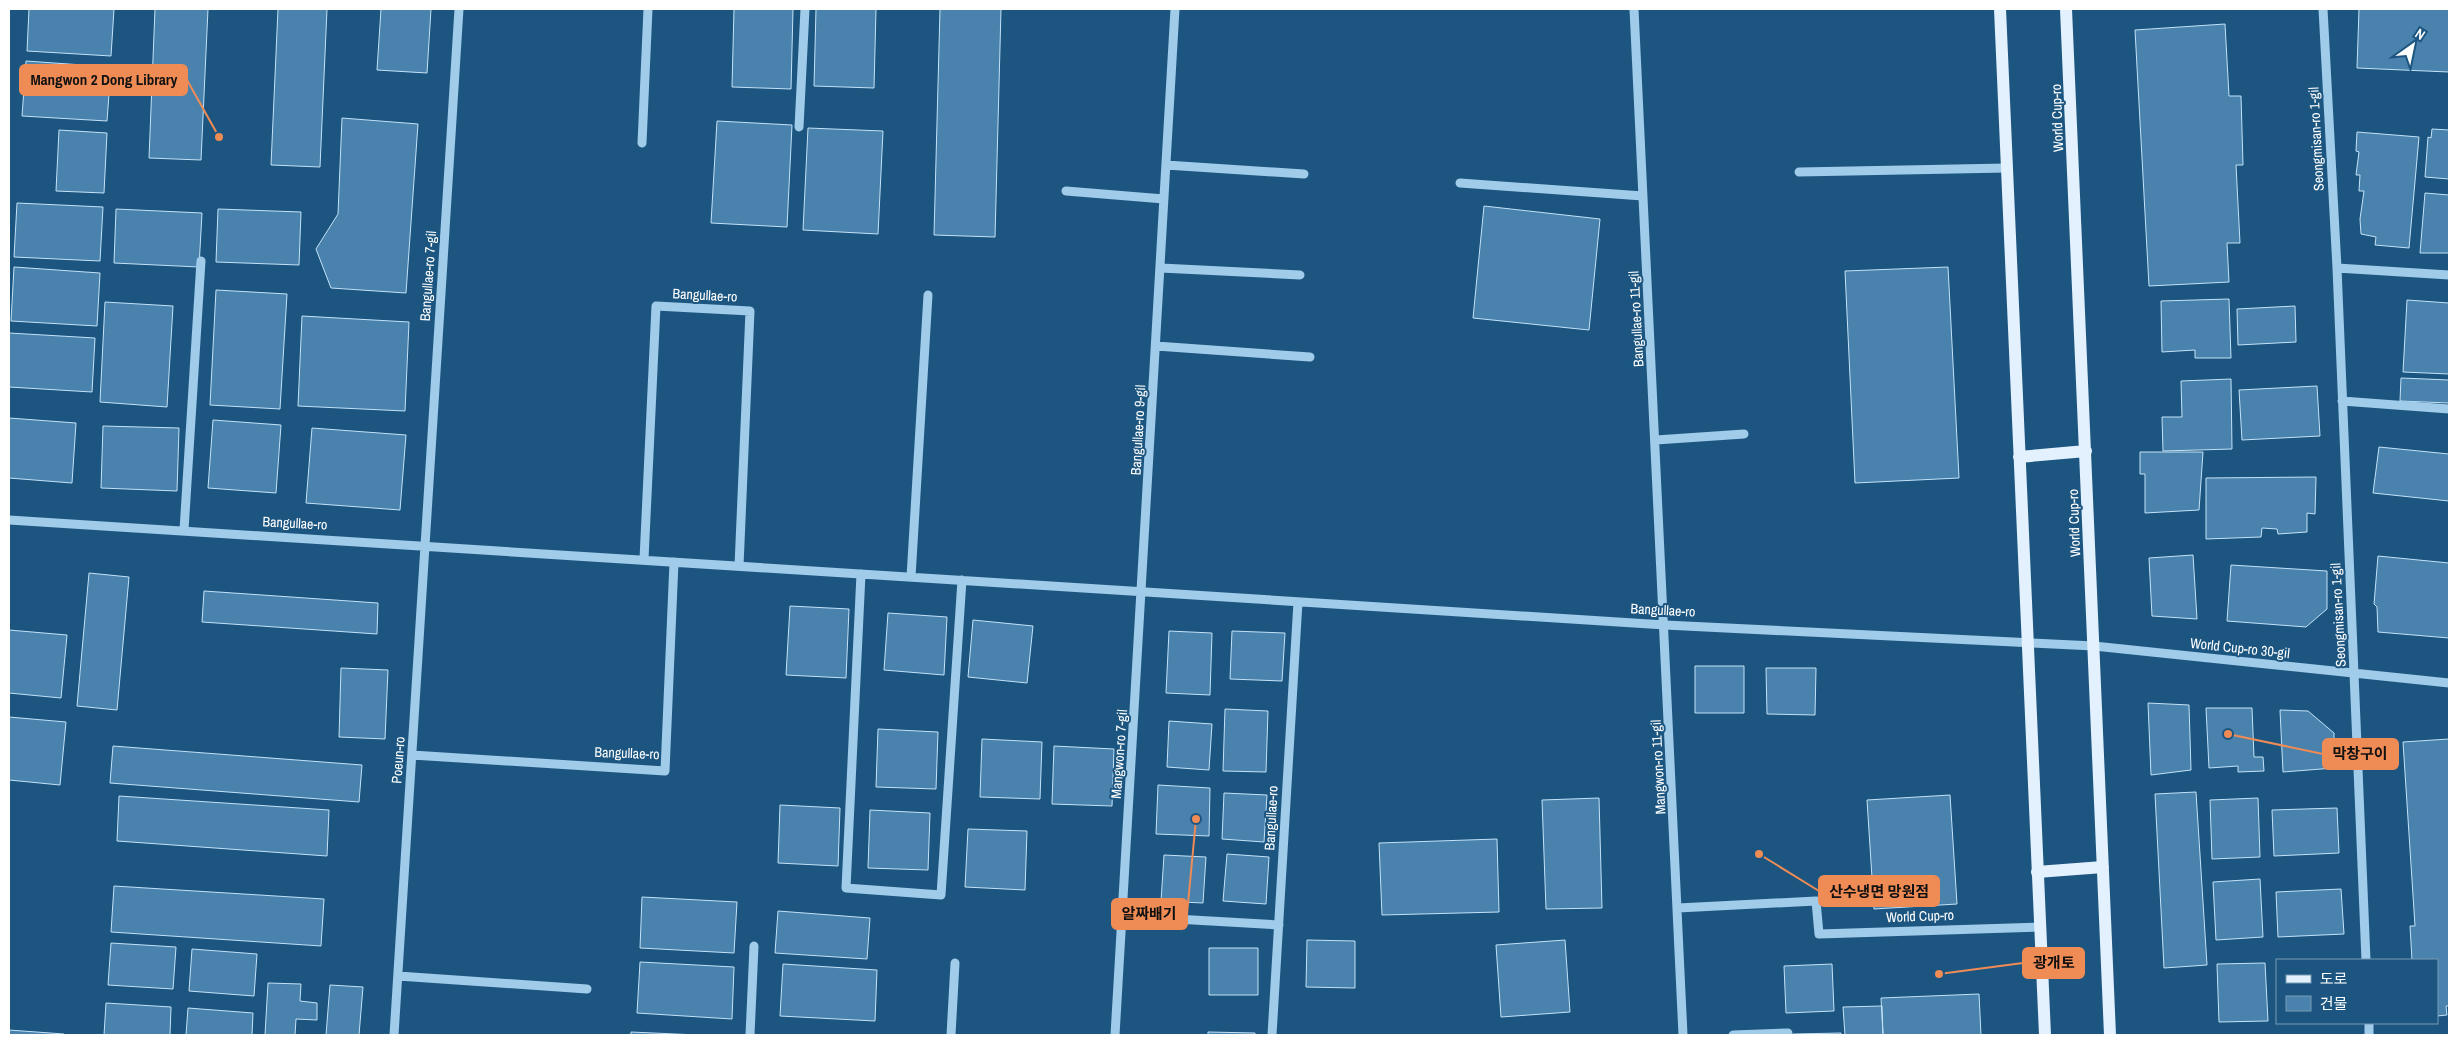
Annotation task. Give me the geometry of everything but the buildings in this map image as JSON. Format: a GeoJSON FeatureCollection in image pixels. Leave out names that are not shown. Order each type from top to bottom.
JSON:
{"type":"FeatureCollection","features":[{"type":"Feature","properties":{"kind":"main road"},"geometry":{"type":"LineString","coordinates":[[2000,9],[2045,1035]]}},
{"type":"Feature","properties":{"kind":"main road","name":"World Cup-ro"},"geometry":{"type":"LineString","coordinates":[[2066,9],[2110,1035]]}},
{"type":"Feature","properties":{"kind":"main road"},"geometry":{"type":"LineString","coordinates":[[2019,457],[2086,451]]}},
{"type":"Feature","properties":{"kind":"main road"},"geometry":{"type":"LineString","coordinates":[[2037,872],[2103,867]]}},
{"type":"Feature","properties":{"kind":"street","name":"Bangullae-ro 7-gil"},"geometry":{"type":"LineString","coordinates":[[425,545],[459,9]]}},
{"type":"Feature","properties":{"kind":"street"},"geometry":{"type":"LineString","coordinates":[[642,143],[648,9]]}},
{"type":"Feature","properties":{"kind":"street"},"geometry":{"type":"LineString","coordinates":[[799,127],[805,9]]}},
{"type":"Feature","properties":{"kind":"street","name":"Bangullae-ro 9-gil"},"geometry":{"type":"LineString","coordinates":[[1142,593],[1175,9]]}},
{"type":"Feature","properties":{"kind":"street","name":"Bangullae-ro 11-gil"},"geometry":{"type":"LineString","coordinates":[[1634,9],[1665,624]]}},
{"type":"Feature","properties":{"kind":"street","name":"Seongmisan-ro 1-gil"},"geometry":{"type":"LineString","coordinates":[[2323,9],[2337,268],[2366,959]]}},
{"type":"Feature","properties":{"kind":"street"},"geometry":{"type":"LineString","coordinates":[[1166,165],[1304,174]]}},
{"type":"Feature","properties":{"kind":"street"},"geometry":{"type":"LineString","coordinates":[[1799,172],[2007,168]]}},
{"type":"Feature","properties":{"kind":"street"},"geometry":{"type":"LineString","coordinates":[[1460,183],[1643,196]]}},
{"type":"Feature","properties":{"kind":"street"},"geometry":{"type":"LineString","coordinates":[[1066,191],[1164,199]]}},
{"type":"Feature","properties":{"kind":"street"},"geometry":{"type":"LineString","coordinates":[[184,530],[202,261]]}},
{"type":"Feature","properties":{"kind":"street"},"geometry":{"type":"LineString","coordinates":[[1161,268],[1300,276]]}},
{"type":"Feature","properties":{"kind":"street"},"geometry":{"type":"LineString","coordinates":[[2337,268],[2449,275]]}},
{"type":"Feature","properties":{"kind":"street"},"geometry":{"type":"LineString","coordinates":[[911,577],[928,294]]}},
{"type":"Feature","properties":{"kind":"street","name":"Bangullae-ro"},"geometry":{"type":"LineString","coordinates":[[644,559],[656,306],[750,311],[739,566]]}},
{"type":"Feature","properties":{"kind":"street"},"geometry":{"type":"LineString","coordinates":[[1156,346],[1310,357]]}},
{"type":"Feature","properties":{"kind":"street"},"geometry":{"type":"LineString","coordinates":[[2342,401],[2449,409]]}},
{"type":"Feature","properties":{"kind":"street"},"geometry":{"type":"LineString","coordinates":[[1656,440],[1744,434]]}},
{"type":"Feature","properties":{"kind":"street","name":"Bangullae-ro"},"geometry":{"type":"LineString","coordinates":[[9,520],[644,559],[1142,593],[2027,643]]}},
{"type":"Feature","properties":{"kind":"street","name":"Poeun-ro"},"geometry":{"type":"LineString","coordinates":[[394,1035],[425,545]]}},
{"type":"Feature","properties":{"kind":"street","name":"Bangullae-ro"},"geometry":{"type":"LineString","coordinates":[[412,755],[665,771],[674,562]]}},
{"type":"Feature","properties":{"kind":"street"},"geometry":{"type":"LineString","coordinates":[[861,574],[846,888],[941,894],[962,580]]}},
{"type":"Feature","properties":{"kind":"street","name":"Mangwon-ro 7-gil"},"geometry":{"type":"LineString","coordinates":[[1115,1035],[1142,593]]}},
{"type":"Feature","properties":{"kind":"street","name":"Bangullae-ro"},"geometry":{"type":"LineString","coordinates":[[1272,1035],[1298,602]]}},
{"type":"Feature","properties":{"kind":"street","name":"Mangwon-ro 11-gil"},"geometry":{"type":"LineString","coordinates":[[1665,624],[1683,1035]]}},
{"type":"Feature","properties":{"kind":"street","name":"World Cup-ro 30-gil"},"geometry":{"type":"LineString","coordinates":[[2027,643],[2094,646],[2449,684]]}},
{"type":"Feature","properties":{"kind":"street","name":"World Cup-ro"},"geometry":{"type":"LineString","coordinates":[[1678,908],[1816,901],[1819,934],[2039,927]]}},
{"type":"Feature","properties":{"kind":"street"},"geometry":{"type":"LineString","coordinates":[[1123,916],[1279,925]]}},
{"type":"Feature","properties":{"kind":"street"},"geometry":{"type":"LineString","coordinates":[[750,1035],[754,946]]}},
{"type":"Feature","properties":{"kind":"street"},"geometry":{"type":"LineString","coordinates":[[951,1035],[955,962]]}},
{"type":"Feature","properties":{"kind":"street"},"geometry":{"type":"LineString","coordinates":[[398,976],[587,989]]}},
{"type":"Feature","properties":{"kind":"street"},"geometry":{"type":"LineString","coordinates":[[1733,1035],[1788,1033]]}},
{"type":"Feature","properties":{"kind":"place","name":"Mangwon 2 Dong Library"},"geometry":{"type":"Point","coordinates":[219,137]}},
{"type":"Feature","properties":{"kind":"place","name":"막창구이"},"geometry":{"type":"Point","coordinates":[2228,734]}},
{"type":"Feature","properties":{"kind":"place","name":"알짜배기"},"geometry":{"type":"Point","coordinates":[1196,819]}},
{"type":"Feature","properties":{"kind":"place","name":"산수냉면 망원점"},"geometry":{"type":"Point","coordinates":[1759,854]}},
{"type":"Feature","properties":{"kind":"place","name":"광개토"},"geometry":{"type":"Point","coordinates":[1939,974]}}]}
